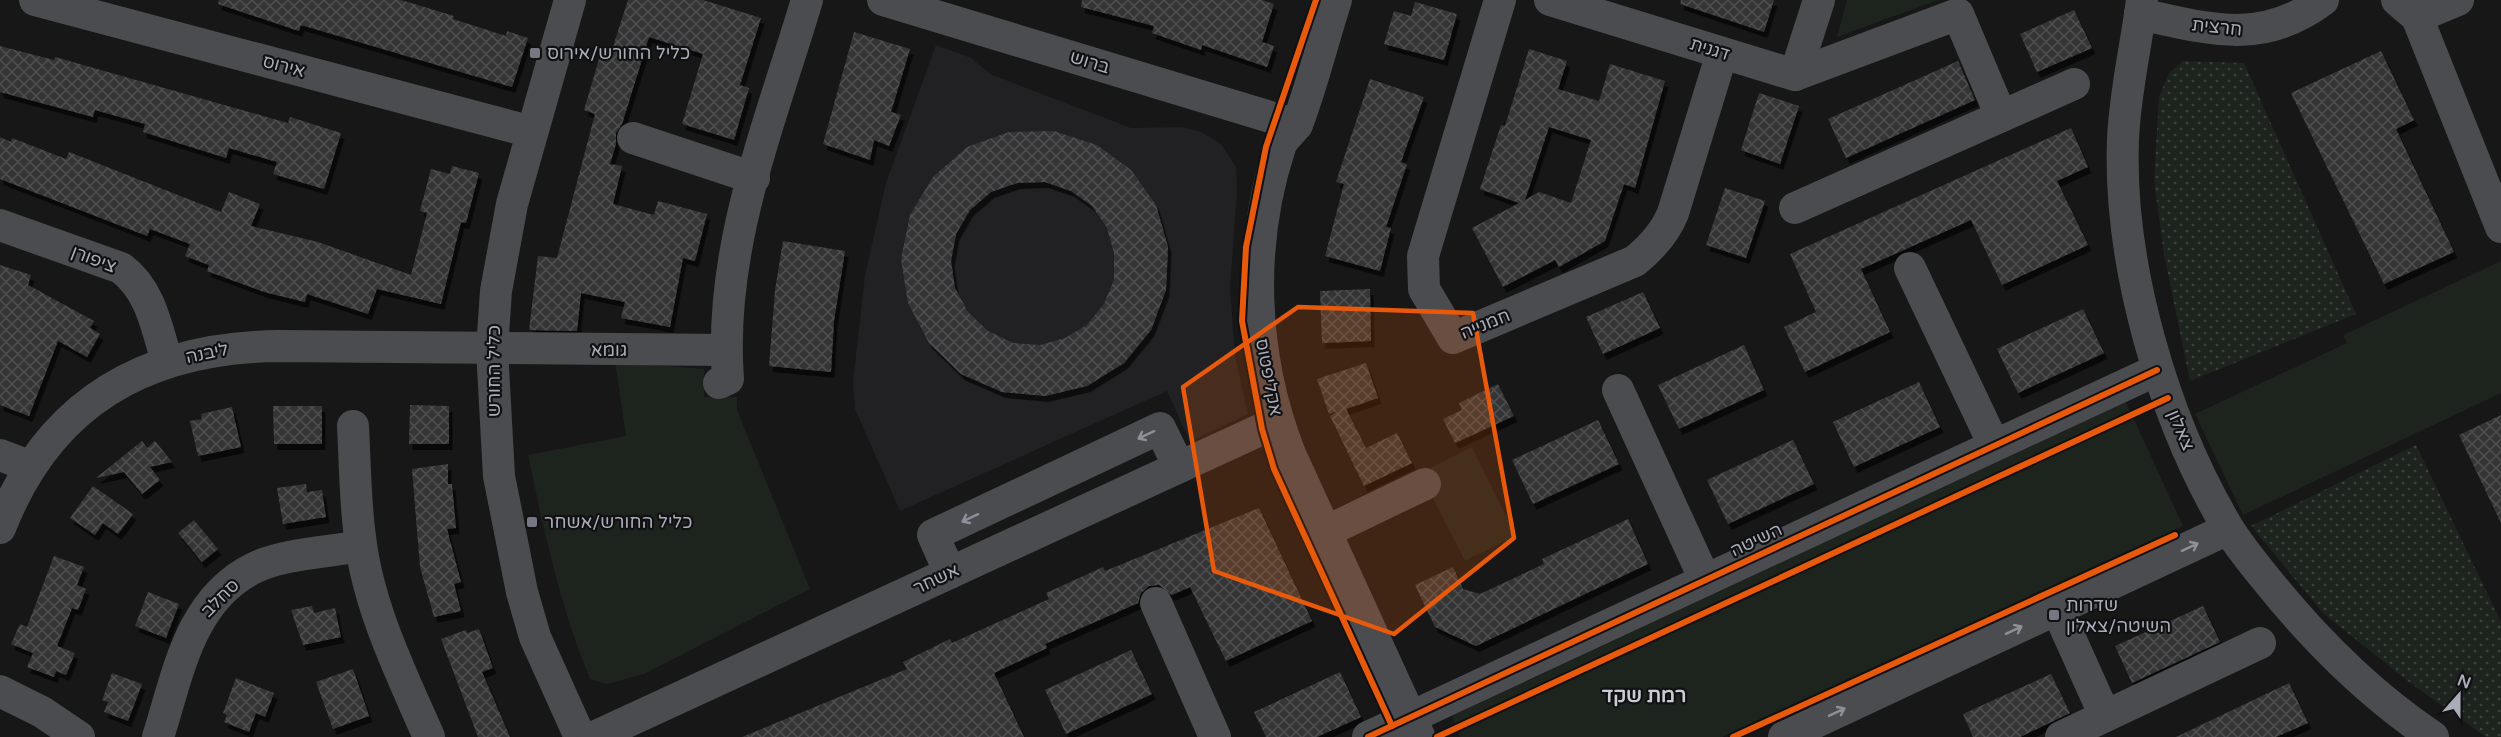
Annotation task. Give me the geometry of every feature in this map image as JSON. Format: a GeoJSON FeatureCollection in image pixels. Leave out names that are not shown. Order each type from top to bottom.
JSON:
{"type":"FeatureCollection","features":[{"type":"Feature","properties":{"kind":"street","name":"אירוס"},"geometry":{"type":"LineString","coordinates":[[35,0],[532,132]]}},
{"type":"Feature","properties":{"kind":"street","name":"כליל החורש"},"geometry":{"type":"LineString","coordinates":[[570,0],[532,132],[503,247],[492,349],[499,476],[522,592],[535,636],[580,737]]}},
{"type":"Feature","properties":{"kind":"street"},"geometry":{"type":"LineString","coordinates":[[719,382],[728,379],[726,317],[731,267],[754,178],[807,0]]}},
{"type":"Feature","properties":{"kind":"street","name":"ברוש"},"geometry":{"type":"LineString","coordinates":[[883,0],[1297,125]]}},
{"type":"Feature","properties":{"kind":"street","name":"אקליפטוס"},"geometry":{"type":"LineString","coordinates":[[1336,0],[1297,125],[1280,144],[1260,252],[1258,321],[1262,355],[1277,422],[1324,532],[1414,727]]}},
{"type":"Feature","properties":{"kind":"street","name":"חמנייה"},"geometry":{"type":"LineString","coordinates":[[1500,0],[1423,256],[1424,289],[1454,338],[1635,261],[1650,249],[1673,213],[1722,53]]}},
{"type":"Feature","properties":{"kind":"street","name":"דגנית"},"geometry":{"type":"LineString","coordinates":[[1550,0],[1590,6],[1722,53],[1795,75]]}},
{"type":"Feature","properties":{"kind":"street"},"geometry":{"type":"LineString","coordinates":[[1795,75],[1818,0]]}},
{"type":"Feature","properties":{"kind":"street","name":"חרצית"},"geometry":{"type":"LineString","coordinates":[[2141,7],[2210,29],[2245,32],[2270,27],[2302,16],[2323,0]]}},
{"type":"Feature","properties":{"kind":"street"},"geometry":{"type":"LineString","coordinates":[[2458,0],[2407,9],[2501,227]]}},
{"type":"Feature","properties":{"kind":"street"},"geometry":{"type":"LineString","coordinates":[[1795,75],[1960,7],[2001,116]]}},
{"type":"Feature","properties":{"kind":"street","name":"צאלון"},"geometry":{"type":"LineString","coordinates":[[2141,7],[2123,140],[2125,194],[2129,247],[2157,370],[2194,462],[2228,529],[2322,644],[2365,685],[2433,737]]}},
{"type":"Feature","properties":{"kind":"street"},"geometry":{"type":"LineString","coordinates":[[1795,207],[2074,84]]}},
{"type":"Feature","properties":{"kind":"street"},"geometry":{"type":"LineString","coordinates":[[633,138],[754,178]]}},
{"type":"Feature","properties":{"kind":"street","name":"ציפורן"},"geometry":{"type":"LineString","coordinates":[[0,225],[121,268],[133,277],[145,295],[167,362]]}},
{"type":"Feature","properties":{"kind":"street"},"geometry":{"type":"LineString","coordinates":[[1910,268],[1994,445]]}},
{"type":"Feature","properties":{"kind":"street","name":"ליבנה"},"geometry":{"type":"LineString","coordinates":[[0,528],[29,466],[57,432],[91,400],[121,381],[167,362],[199,352],[235,346],[492,349]]}},
{"type":"Feature","properties":{"kind":"street","name":"גומא"},"geometry":{"type":"LineString","coordinates":[[492,349],[726,350]]}},
{"type":"Feature","properties":{"kind":"street","name":"השיטה"},"geometry":{"type":"LineString","coordinates":[[1368,737],[1414,727],[1705,580],[2157,370]]}},
{"type":"Feature","properties":{"kind":"street"},"geometry":{"type":"LineString","coordinates":[[1618,390],[1705,580]]}},
{"type":"Feature","properties":{"kind":"street","name":"אשחר"},"geometry":{"type":"LineString","coordinates":[[594,737],[1277,422]]}},
{"type":"Feature","properties":{"kind":"street"},"geometry":{"type":"LineString","coordinates":[[353,426],[361,546],[384,631],[429,737]]}},
{"type":"Feature","properties":{"kind":"street"},"geometry":{"type":"LineString","coordinates":[[950,573],[933,535],[1160,428],[1179,467]]}},
{"type":"Feature","properties":{"kind":"street"},"geometry":{"type":"LineString","coordinates":[[0,455],[29,466]]}},
{"type":"Feature","properties":{"kind":"street"},"geometry":{"type":"LineString","coordinates":[[1324,532],[1425,484]]}},
{"type":"Feature","properties":{"kind":"street"},"geometry":{"type":"LineString","coordinates":[[1784,737],[2228,529]]}},
{"type":"Feature","properties":{"kind":"street","name":"סחלב"},"geometry":{"type":"LineString","coordinates":[[158,737],[194,629],[208,606],[219,594],[255,568],[277,561],[361,546]]}},
{"type":"Feature","properties":{"kind":"street"},"geometry":{"type":"LineString","coordinates":[[1156,603],[1215,737]]}},
{"type":"Feature","properties":{"kind":"street"},"geometry":{"type":"LineString","coordinates":[[2057,609],[2105,716]]}},
{"type":"Feature","properties":{"kind":"street"},"geometry":{"type":"LineString","coordinates":[[2061,737],[2260,643]]}},
{"type":"Feature","properties":{"kind":"street"},"geometry":{"type":"LineString","coordinates":[[0,691],[42,712],[79,737]]}},
{"type":"Feature","properties":{"kind":"highlighted area"},"geometry":{"type":"Polygon","coordinates":[[[1298,307],[1473,313],[1514,538],[1394,634],[1214,571],[1183,387],[1298,307]]]}},
{"type":"Feature","properties":{"kind":"shaded area"},"geometry":{"type":"Polygon","coordinates":[[[1847,0],[1938,0],[1837,37],[1847,0]]]}},
{"type":"Feature","properties":{"kind":"shaded area"},"geometry":{"type":"Polygon","coordinates":[[[936,45],[971,58],[990,74],[1131,128],[1182,127],[1201,132],[1221,144],[1236,167],[1237,191],[1230,288],[1235,356],[1248,414],[1190,442],[1167,391],[900,511],[855,409],[853,382],[865,275],[886,183],[936,45]]]}},
{"type":"Feature","properties":{"kind":"shaded area"},"geometry":{"type":"Polygon","coordinates":[[[2183,61],[2244,63],[2356,314],[2190,381],[2164,254],[2154,180],[2159,97],[2169,73],[2183,61]]]}},
{"type":"Feature","properties":{"kind":"shaded area"},"geometry":{"type":"Polygon","coordinates":[[[2501,261],[2501,393],[2243,515],[2195,414],[2347,343],[2343,335],[2501,261]]]}},
{"type":"Feature","properties":{"kind":"shaded area"},"geometry":{"type":"Polygon","coordinates":[[[615,362],[704,369],[704,397],[737,397],[737,410],[810,589],[644,674],[607,684],[590,679],[579,652],[554,568],[528,455],[626,436],[615,362]]]}},
{"type":"Feature","properties":{"kind":"shaded area"},"geometry":{"type":"Polygon","coordinates":[[[2126,402],[2183,526],[1722,737],[1460,737],[1452,716],[2126,402]]]}},
{"type":"Feature","properties":{"kind":"shaded area"},"geometry":{"type":"Polygon","coordinates":[[[2416,445],[2501,622],[2501,737],[2486,737],[2409,682],[2324,614],[2251,526],[2416,445]]]}},
{"type":"Feature","properties":{"kind":"shaded area"},"geometry":{"type":"Polygon","coordinates":[[[1472,447],[1516,536],[1465,561],[1420,473],[1472,447]]]}},
{"type":"Feature","properties":{"kind":"building"},"geometry":{"type":"Polygon","coordinates":[[[219,0],[401,0],[454,16],[453,19],[506,36],[507,31],[528,38],[512,87],[301,25],[299,31],[218,4],[219,0]]]}},
{"type":"Feature","properties":{"kind":"building"},"geometry":{"type":"Polygon","coordinates":[[[628,0],[703,0],[761,18],[740,85],[749,88],[734,140],[682,124],[703,54],[649,37],[622,124],[616,133],[616,144],[610,164],[622,166],[613,204],[654,215],[658,201],[707,214],[695,261],[683,258],[670,327],[621,318],[625,302],[581,293],[577,331],[529,330],[538,256],[557,258],[595,114],[584,110],[600,56],[609,59],[628,0]]]}},
{"type":"Feature","properties":{"kind":"building"},"geometry":{"type":"Polygon","coordinates":[[[1082,0],[1262,0],[1274,4],[1262,42],[1274,46],[1267,67],[1202,45],[1201,50],[1152,33],[1154,26],[1081,7],[1082,0]]]}},
{"type":"Feature","properties":{"kind":"building"},"geometry":{"type":"Polygon","coordinates":[[[1681,0],[1774,0],[1764,32],[1680,4],[1681,0]]]}},
{"type":"Feature","properties":{"kind":"building"},"geometry":{"type":"Polygon","coordinates":[[[1415,2],[1457,14],[1444,60],[1384,44],[1394,11],[1411,16],[1415,2]]]}},
{"type":"Feature","properties":{"kind":"building"},"geometry":{"type":"Polygon","coordinates":[[[2074,10],[2092,48],[2037,72],[2020,34],[2074,10]]]}},
{"type":"Feature","properties":{"kind":"building"},"geometry":{"type":"Polygon","coordinates":[[[854,32],[910,49],[891,112],[901,115],[889,146],[874,140],[870,160],[823,144],[854,32]]]}},
{"type":"Feature","properties":{"kind":"building"},"geometry":{"type":"Polygon","coordinates":[[[0,46],[54,60],[55,57],[288,123],[290,117],[341,133],[324,189],[273,174],[277,162],[229,148],[226,158],[143,132],[145,124],[95,110],[93,117],[0,92],[0,46]]]}},
{"type":"Feature","properties":{"kind":"building"},"geometry":{"type":"Polygon","coordinates":[[[1529,49],[1567,61],[1558,89],[1599,101],[1610,64],[1665,81],[1635,188],[1624,184],[1605,241],[1559,267],[1555,260],[1503,287],[1472,228],[1519,203],[1480,189],[1501,125],[1505,126],[1529,49]],[[1549,127],[1525,200],[1539,192],[1571,203],[1591,140],[1549,127]]]}},
{"type":"Feature","properties":{"kind":"building"},"geometry":{"type":"Polygon","coordinates":[[[2381,51],[2414,120],[2396,129],[2454,252],[2384,284],[2291,93],[2381,51]]]}},
{"type":"Feature","properties":{"kind":"building"},"geometry":{"type":"Polygon","coordinates":[[[1958,61],[1975,100],[1846,158],[1828,119],[1958,61]]]}},
{"type":"Feature","properties":{"kind":"building"},"geometry":{"type":"Polygon","coordinates":[[[1370,79],[1424,97],[1401,162],[1407,164],[1386,227],[1391,228],[1380,271],[1325,256],[1344,184],[1336,182],[1370,79]]]}},
{"type":"Feature","properties":{"kind":"building"},"geometry":{"type":"Polygon","coordinates":[[[1759,93],[1799,106],[1780,164],[1741,150],[1759,93]]]}},
{"type":"Feature","properties":{"kind":"building"},"geometry":{"type":"Polygon","coordinates":[[[2071,128],[2088,167],[2057,181],[2088,245],[2002,285],[1971,220],[1861,269],[1890,332],[1805,372],[1784,327],[1816,312],[1790,254],[2071,128]]]}},
{"type":"Feature","properties":{"kind":"building"},"geometry":{"type":"Polygon","coordinates":[[[1054,131],[1097,145],[1131,170],[1156,205],[1168,247],[1166,290],[1151,330],[1124,363],[1087,386],[1045,396],[1002,392],[961,374],[929,343],[908,303],[901,259],[910,215],[933,177],[967,147],[1009,132],[1054,131]],[[1045,182],[1017,183],[991,192],[970,210],[956,234],[951,261],[955,288],[968,312],[988,331],[1013,343],[1040,345],[1065,338],[1087,325],[1104,304],[1114,280],[1114,253],[1107,228],[1092,206],[1071,191],[1045,182]]]}},
{"type":"Feature","properties":{"kind":"building"},"geometry":{"type":"Polygon","coordinates":[[[0,137],[11,142],[12,138],[66,159],[69,152],[221,212],[229,192],[260,204],[251,226],[318,242],[411,275],[427,213],[420,211],[431,169],[450,174],[452,166],[479,173],[466,223],[461,222],[441,304],[377,289],[368,314],[307,294],[305,302],[264,292],[207,271],[209,265],[185,256],[190,244],[150,229],[147,236],[0,179],[0,137]]]}},
{"type":"Feature","properties":{"kind":"building"},"geometry":{"type":"Polygon","coordinates":[[[1725,188],[1765,201],[1746,258],[1706,245],[1725,188]]]}},
{"type":"Feature","properties":{"kind":"building"},"geometry":{"type":"Polygon","coordinates":[[[783,241],[845,251],[834,321],[831,372],[769,366],[775,290],[783,241]]]}},
{"type":"Feature","properties":{"kind":"building"},"geometry":{"type":"Polygon","coordinates":[[[0,265],[31,275],[28,285],[94,321],[90,328],[100,334],[87,357],[58,341],[29,416],[0,405],[0,265]]]}},
{"type":"Feature","properties":{"kind":"building"},"geometry":{"type":"Polygon","coordinates":[[[1370,289],[1371,341],[1322,343],[1320,291],[1370,289]]]}},
{"type":"Feature","properties":{"kind":"building"},"geometry":{"type":"Polygon","coordinates":[[[1643,292],[1660,328],[1603,354],[1586,317],[1643,292]]]}},
{"type":"Feature","properties":{"kind":"building"},"geometry":{"type":"Polygon","coordinates":[[[2083,309],[2104,353],[2018,393],[1997,349],[2083,309]]]}},
{"type":"Feature","properties":{"kind":"building"},"geometry":{"type":"Polygon","coordinates":[[[1744,345],[1764,390],[1679,429],[1658,385],[1744,345]]]}},
{"type":"Feature","properties":{"kind":"building"},"geometry":{"type":"Polygon","coordinates":[[[1366,363],[1378,398],[1346,409],[1366,448],[1397,433],[1412,463],[1364,486],[1330,416],[1338,411],[1329,414],[1317,379],[1366,363]]]}},
{"type":"Feature","properties":{"kind":"building"},"geometry":{"type":"Polygon","coordinates":[[[1919,382],[1940,427],[1854,467],[1833,422],[1919,382]]]}},
{"type":"Feature","properties":{"kind":"building"},"geometry":{"type":"Polygon","coordinates":[[[1498,384],[1514,416],[1455,443],[1443,419],[1462,410],[1459,403],[1498,384]]]}},
{"type":"Feature","properties":{"kind":"building"},"geometry":{"type":"Polygon","coordinates":[[[410,405],[449,406],[449,444],[409,444],[410,405]]]}},
{"type":"Feature","properties":{"kind":"building"},"geometry":{"type":"Polygon","coordinates":[[[273,406],[322,406],[322,444],[274,444],[273,406]]]}},
{"type":"Feature","properties":{"kind":"building"},"geometry":{"type":"Polygon","coordinates":[[[232,407],[241,447],[198,456],[190,421],[202,419],[201,414],[232,407]]]}},
{"type":"Feature","properties":{"kind":"building"},"geometry":{"type":"Polygon","coordinates":[[[2501,415],[2501,523],[2459,435],[2501,415]]]}},
{"type":"Feature","properties":{"kind":"building"},"geometry":{"type":"Polygon","coordinates":[[[1598,420],[1619,464],[1533,504],[1512,460],[1598,420]]]}},
{"type":"Feature","properties":{"kind":"building"},"geometry":{"type":"Polygon","coordinates":[[[1793,440],[1814,484],[1728,524],[1707,480],[1793,440]]]}},
{"type":"Feature","properties":{"kind":"building"},"geometry":{"type":"Polygon","coordinates":[[[142,441],[147,448],[155,441],[172,462],[150,467],[160,480],[142,494],[124,472],[96,478],[142,441]]]}},
{"type":"Feature","properties":{"kind":"building"},"geometry":{"type":"Polygon","coordinates":[[[448,464],[448,484],[452,484],[456,528],[447,529],[461,582],[454,584],[461,611],[434,617],[420,567],[412,469],[448,464]]]}},
{"type":"Feature","properties":{"kind":"building"},"geometry":{"type":"Polygon","coordinates":[[[306,484],[307,492],[322,490],[326,517],[283,524],[277,488],[306,484]]]}},
{"type":"Feature","properties":{"kind":"building"},"geometry":{"type":"Polygon","coordinates":[[[93,486],[133,514],[118,534],[103,523],[95,535],[70,518],[93,486]]]}},
{"type":"Feature","properties":{"kind":"building"},"geometry":{"type":"Polygon","coordinates":[[[1259,508],[1312,621],[1226,661],[1190,587],[1172,595],[1159,585],[1149,586],[1141,593],[1138,603],[1045,644],[1047,648],[994,673],[1024,737],[742,737],[907,669],[903,662],[950,639],[952,643],[1049,599],[1046,593],[1103,567],[1105,571],[1259,508]]]}},
{"type":"Feature","properties":{"kind":"building"},"geometry":{"type":"Polygon","coordinates":[[[1628,519],[1648,564],[1476,646],[1435,627],[1415,585],[1453,567],[1463,589],[1480,594],[1544,564],[1542,559],[1628,519]]]}},
{"type":"Feature","properties":{"kind":"building"},"geometry":{"type":"Polygon","coordinates":[[[194,520],[218,549],[202,562],[178,533],[194,520]]]}},
{"type":"Feature","properties":{"kind":"building"},"geometry":{"type":"Polygon","coordinates":[[[54,556],[84,567],[77,585],[86,589],[78,610],[72,608],[57,646],[75,653],[66,675],[56,671],[54,677],[27,667],[33,653],[11,644],[20,624],[27,627],[54,556]]]}},
{"type":"Feature","properties":{"kind":"building"},"geometry":{"type":"Polygon","coordinates":[[[148,592],[179,604],[166,638],[135,626],[148,592]]]}},
{"type":"Feature","properties":{"kind":"building"},"geometry":{"type":"Polygon","coordinates":[[[312,606],[314,613],[335,608],[341,637],[303,645],[291,610],[312,606]]]}},
{"type":"Feature","properties":{"kind":"building"},"geometry":{"type":"Polygon","coordinates":[[[2203,606],[2220,642],[2132,683],[2115,646],[2203,606]]]}},
{"type":"Feature","properties":{"kind":"building"},"geometry":{"type":"Polygon","coordinates":[[[479,629],[493,668],[482,672],[510,737],[478,737],[441,639],[466,630],[467,633],[479,629]]]}},
{"type":"Feature","properties":{"kind":"building"},"geometry":{"type":"Polygon","coordinates":[[[1131,650],[1152,694],[1066,734],[1045,690],[1131,650]]]}},
{"type":"Feature","properties":{"kind":"building"},"geometry":{"type":"Polygon","coordinates":[[[353,669],[369,716],[333,729],[316,682],[353,669]]]}},
{"type":"Feature","properties":{"kind":"building"},"geometry":{"type":"Polygon","coordinates":[[[1340,672],[1361,717],[1317,737],[1266,737],[1254,712],[1340,672]]]}},
{"type":"Feature","properties":{"kind":"building"},"geometry":{"type":"Polygon","coordinates":[[[112,673],[142,684],[128,721],[104,712],[108,702],[102,700],[112,673]]]}},
{"type":"Feature","properties":{"kind":"building"},"geometry":{"type":"Polygon","coordinates":[[[2051,674],[2070,713],[2020,737],[1973,737],[1963,714],[2051,674]]]}},
{"type":"Feature","properties":{"kind":"building"},"geometry":{"type":"Polygon","coordinates":[[[236,678],[274,693],[265,717],[256,713],[249,732],[224,722],[227,715],[223,713],[236,678]]]}},
{"type":"Feature","properties":{"kind":"building"},"geometry":{"type":"Polygon","coordinates":[[[2289,683],[2308,723],[2276,737],[2176,737],[2289,683]]]}},
{"type":"Feature","properties":{"kind":"cycle path"},"geometry":{"type":"LineString","coordinates":[[1316,0],[1266,147],[1246,247],[1242,321],[1262,429],[1274,469],[1392,726]]}},
{"type":"Feature","properties":{"kind":"cycle path"},"geometry":{"type":"LineString","coordinates":[[1368,737],[2157,370]]}},
{"type":"Feature","properties":{"kind":"cycle path"},"geometry":{"type":"LineString","coordinates":[[1437,737],[2168,398]]}},
{"type":"Feature","properties":{"kind":"cycle path"},"geometry":{"type":"LineString","coordinates":[[1733,737],[2175,535]]}},
{"type":"Feature","properties":{"kind":"place","name":"כליל החורש/אירוס"},"geometry":{"type":"Point","coordinates":[535,53]}},
{"type":"Feature","properties":{"kind":"place","name":"כליל החורש/אשחר"},"geometry":{"type":"Point","coordinates":[532,522]}},
{"type":"Feature","properties":{"kind":"place","name":"שדרות השיטה/צאלון"},"geometry":{"type":"Point","coordinates":[2054,615]}},
{"type":"Feature","properties":{"kind":"district","name":"רמת שקד"},"geometry":{"type":"Point","coordinates":[1644,696]}}]}
